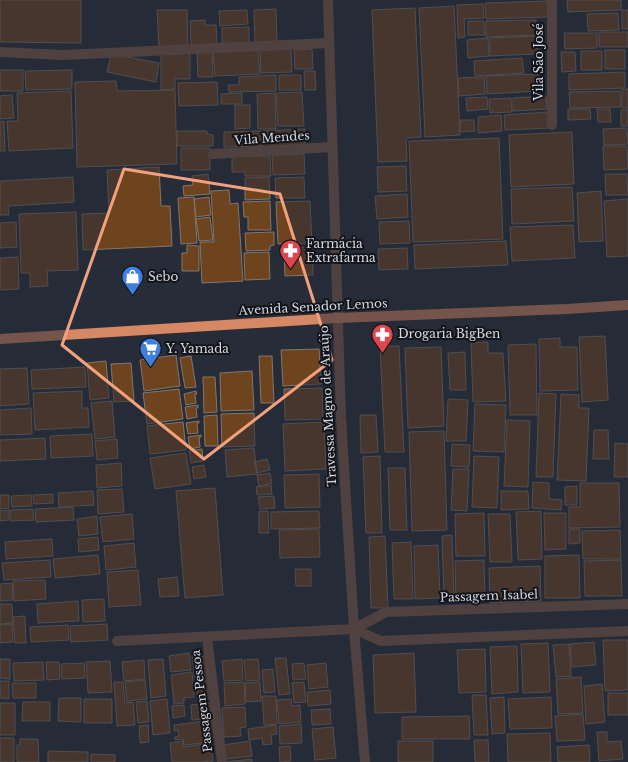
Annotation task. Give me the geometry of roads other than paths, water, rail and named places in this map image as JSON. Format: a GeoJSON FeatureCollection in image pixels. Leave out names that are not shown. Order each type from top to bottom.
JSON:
{"type":"FeatureCollection","features":[{"type":"Feature","properties":{"kind":"main road","name":"Avenida Senador Lemos"},"geometry":{"type":"LineString","coordinates":[[0,339],[337,318],[567,309],[628,305]]}},
{"type":"Feature","properties":{"kind":"street","name":"Travessa Magno de Araújo"},"geometry":{"type":"LineString","coordinates":[[328,0],[341,418],[354,629],[365,762]]}},
{"type":"Feature","properties":{"kind":"street","name":"Vila São José"},"geometry":{"type":"LineString","coordinates":[[552,0],[552,125]]}},
{"type":"Feature","properties":{"kind":"street"},"geometry":{"type":"LineString","coordinates":[[0,52],[63,55],[329,43]]}},
{"type":"Feature","properties":{"kind":"street","name":"Vila Mendes"},"geometry":{"type":"LineString","coordinates":[[213,154],[332,147]]}},
{"type":"Feature","properties":{"kind":"street","name":"Passagem Isabel"},"geometry":{"type":"LineString","coordinates":[[117,641],[354,629],[386,612],[628,604]]}},
{"type":"Feature","properties":{"kind":"street","name":"Passagem Isabel"},"geometry":{"type":"LineString","coordinates":[[354,629],[381,641],[628,631]]}},
{"type":"Feature","properties":{"kind":"street","name":"Passagem Pessoa"},"geometry":{"type":"LineString","coordinates":[[207,637],[222,762]]}},
{"type":"Feature","properties":{"kind":"place","name":"Farmácia Extrafarma"},"geometry":{"type":"Point","coordinates":[291,270]}},
{"type":"Feature","properties":{"kind":"place","name":"Sebo"},"geometry":{"type":"Point","coordinates":[132,296]}},
{"type":"Feature","properties":{"kind":"place","name":"Drogaria BigBen"},"geometry":{"type":"Point","coordinates":[382,354]}},
{"type":"Feature","properties":{"kind":"place","name":"Y. Yamada"},"geometry":{"type":"Point","coordinates":[150,368]}}]}
